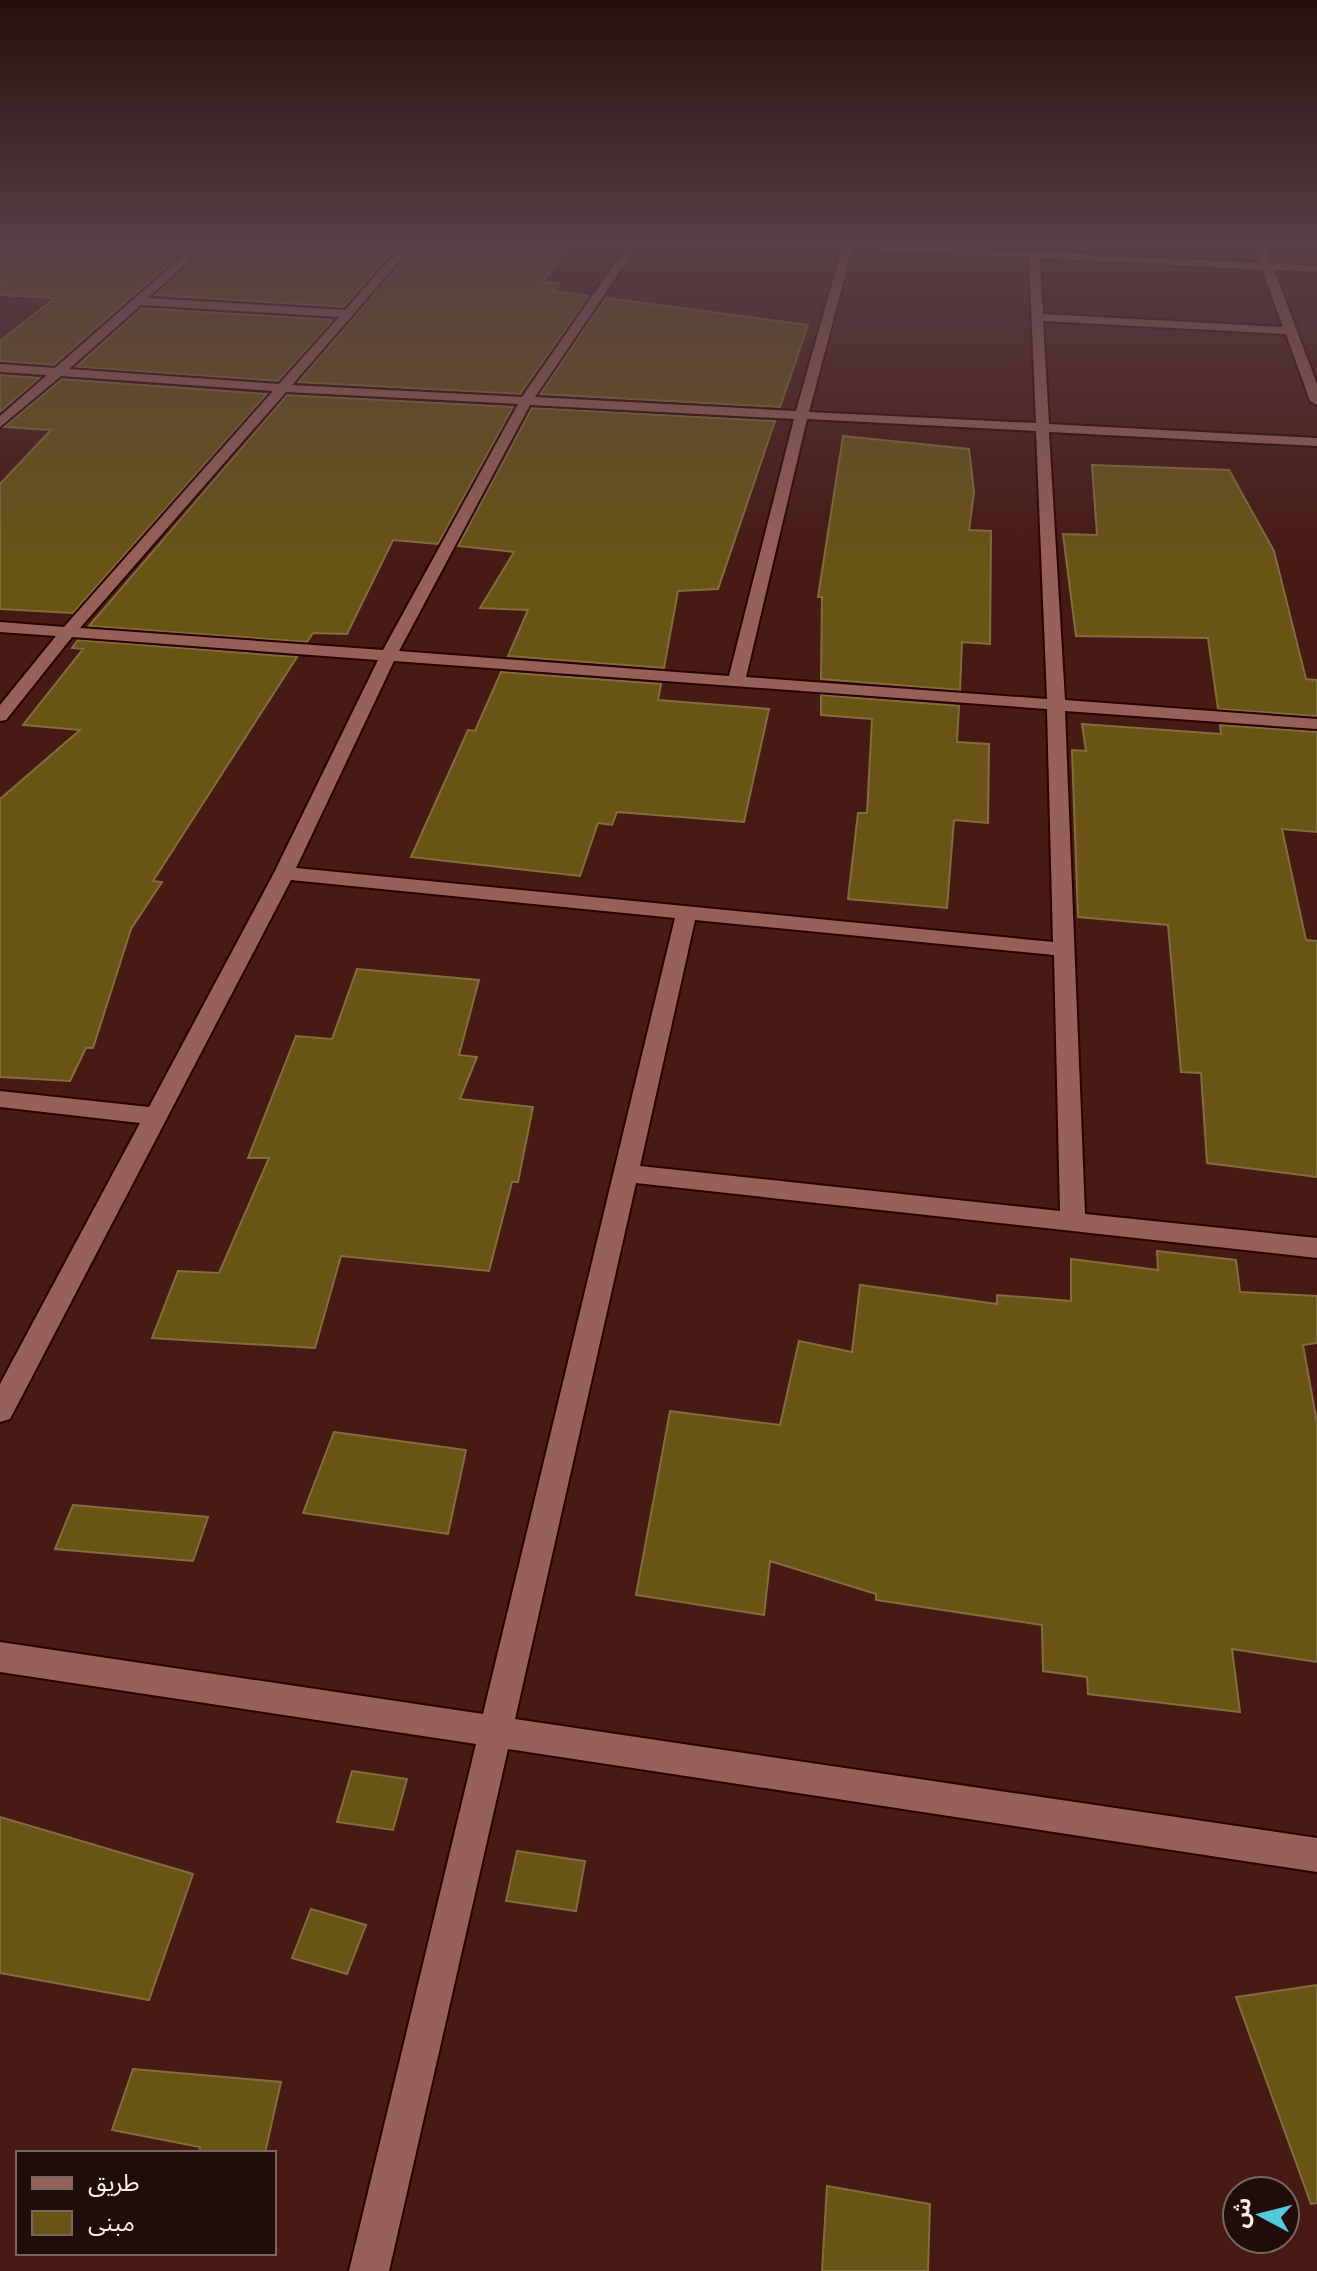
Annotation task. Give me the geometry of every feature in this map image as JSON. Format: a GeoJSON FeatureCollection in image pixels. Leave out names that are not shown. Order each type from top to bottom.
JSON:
{"type":"FeatureCollection","features":[{"type":"Feature","properties":{"kind":"street"},"geometry":{"type":"LineString","coordinates":[[0,423],[83,349]]}},
{"type":"Feature","properties":{"kind":"street"},"geometry":{"type":"LineString","coordinates":[[0,716],[68,632],[317,349]]}},
{"type":"Feature","properties":{"kind":"street"},"geometry":{"type":"LineString","coordinates":[[0,1411],[284,873],[388,657],[527,399],[561,349]]}},
{"type":"Feature","properties":{"kind":"street"},"geometry":{"type":"LineString","coordinates":[[736,682],[820,349]]}},
{"type":"Feature","properties":{"kind":"street"},"geometry":{"type":"LineString","coordinates":[[1038,349],[1056,705],[1073,1222]]}},
{"type":"Feature","properties":{"kind":"street"},"geometry":{"type":"LineString","coordinates":[[1298,349],[1317,401]]}},
{"type":"Feature","properties":{"kind":"street"},"geometry":{"type":"LineString","coordinates":[[0,368],[281,388],[1042,425],[1317,442]]}},
{"type":"Feature","properties":{"kind":"street"},"geometry":{"type":"LineString","coordinates":[[0,627],[1317,724]]}},
{"type":"Feature","properties":{"kind":"street"},"geometry":{"type":"LineString","coordinates":[[284,873],[1065,950]]}},
{"type":"Feature","properties":{"kind":"street"},"geometry":{"type":"LineString","coordinates":[[369,2271],[687,911]]}},
{"type":"Feature","properties":{"kind":"street"},"geometry":{"type":"LineString","coordinates":[[0,1099],[155,1116]]}},
{"type":"Feature","properties":{"kind":"street"},"geometry":{"type":"LineString","coordinates":[[625,1173],[1317,1248]]}},
{"type":"Feature","properties":{"kind":"street"},"geometry":{"type":"LineString","coordinates":[[0,1657],[495,1734],[1317,1855]]}},
{"type":"Feature","properties":{"kind":"building"},"geometry":{"type":"Polygon","coordinates":[[[0,349],[72,349],[54,365],[0,361],[0,349]]]}},
{"type":"Feature","properties":{"kind":"building"},"geometry":{"type":"Polygon","coordinates":[[[96,349],[307,349],[278,381],[76,367],[96,349]]]}},
{"type":"Feature","properties":{"kind":"building"},"geometry":{"type":"Polygon","coordinates":[[[327,349],[552,349],[520,394],[298,382],[327,349]]]}},
{"type":"Feature","properties":{"kind":"building"},"geometry":{"type":"Polygon","coordinates":[[[571,349],[800,349],[780,407],[540,394],[571,349]]]}},
{"type":"Feature","properties":{"kind":"building"},"geometry":{"type":"Polygon","coordinates":[[[0,375],[40,378],[0,412],[0,375]]]}},
{"type":"Feature","properties":{"kind":"building"},"geometry":{"type":"Polygon","coordinates":[[[62,379],[267,394],[73,613],[0,609],[0,484],[51,430],[4,427],[62,379]]]}},
{"type":"Feature","properties":{"kind":"building"},"geometry":{"type":"Polygon","coordinates":[[[287,395],[513,407],[438,544],[393,540],[347,634],[313,633],[307,642],[89,626],[287,395]]]}},
{"type":"Feature","properties":{"kind":"building"},"geometry":{"type":"Polygon","coordinates":[[[532,408],[775,421],[718,589],[678,591],[664,668],[508,656],[528,610],[480,608],[514,552],[458,546],[532,408]]]}},
{"type":"Feature","properties":{"kind":"building"},"geometry":{"type":"Polygon","coordinates":[[[843,436],[969,449],[974,492],[969,530],[991,531],[990,644],[962,642],[960,690],[821,679],[822,597],[818,597],[843,436]]]}},
{"type":"Feature","properties":{"kind":"building"},"geometry":{"type":"Polygon","coordinates":[[[1092,465],[1229,470],[1274,551],[1306,679],[1317,680],[1317,716],[1218,709],[1208,638],[1076,636],[1063,534],[1097,535],[1092,465]]]}},
{"type":"Feature","properties":{"kind":"building"},"geometry":{"type":"Polygon","coordinates":[[[78,640],[297,657],[153,881],[162,882],[131,929],[93,1048],[86,1048],[70,1081],[0,1077],[0,799],[80,730],[23,725],[83,649],[72,648],[78,640]]]}},
{"type":"Feature","properties":{"kind":"building"},"geometry":{"type":"Polygon","coordinates":[[[501,672],[661,684],[658,700],[769,709],[744,822],[617,812],[612,825],[598,823],[580,876],[411,857],[468,730],[475,731],[501,672]]]}},
{"type":"Feature","properties":{"kind":"building"},"geometry":{"type":"Polygon","coordinates":[[[821,695],[959,706],[957,742],[989,744],[988,823],[954,820],[947,908],[848,899],[858,813],[867,813],[872,719],[821,715],[821,695]]]}},
{"type":"Feature","properties":{"kind":"building"},"geometry":{"type":"Polygon","coordinates":[[[1082,724],[1221,734],[1220,725],[1317,732],[1317,832],[1282,829],[1306,940],[1317,941],[1317,1177],[1207,1163],[1201,1073],[1181,1072],[1168,925],[1078,917],[1072,750],[1086,751],[1082,724]]]}},
{"type":"Feature","properties":{"kind":"building"},"geometry":{"type":"Polygon","coordinates":[[[357,969],[479,980],[459,1055],[477,1057],[460,1099],[533,1107],[518,1182],[512,1182],[489,1271],[341,1256],[315,1348],[152,1338],[178,1271],[219,1273],[269,1158],[248,1158],[296,1036],[332,1039],[357,969]]]}},
{"type":"Feature","properties":{"kind":"building"},"geometry":{"type":"Polygon","coordinates":[[[1157,1251],[1236,1260],[1240,1292],[1317,1296],[1317,1343],[1303,1345],[1317,1423],[1317,1662],[1232,1649],[1240,1712],[1088,1694],[1087,1677],[1043,1671],[1042,1625],[876,1600],[876,1594],[770,1561],[764,1615],[636,1595],[670,1411],[780,1425],[799,1341],[852,1352],[860,1285],[997,1304],[997,1295],[1071,1301],[1071,1259],[1158,1270],[1157,1251]]]}},
{"type":"Feature","properties":{"kind":"building"},"geometry":{"type":"Polygon","coordinates":[[[334,1432],[466,1450],[448,1534],[303,1513],[334,1432]]]}},
{"type":"Feature","properties":{"kind":"building"},"geometry":{"type":"Polygon","coordinates":[[[73,1505],[208,1517],[193,1561],[55,1549],[73,1505]]]}},
{"type":"Feature","properties":{"kind":"building"},"geometry":{"type":"Polygon","coordinates":[[[352,1771],[407,1779],[393,1830],[337,1822],[352,1771]]]}},
{"type":"Feature","properties":{"kind":"building"},"geometry":{"type":"Polygon","coordinates":[[[0,1817],[193,1874],[149,2000],[0,1973],[0,1817]]]}},
{"type":"Feature","properties":{"kind":"building"},"geometry":{"type":"Polygon","coordinates":[[[517,1851],[585,1861],[576,1911],[506,1901],[517,1851]]]}},
{"type":"Feature","properties":{"kind":"building"},"geometry":{"type":"Polygon","coordinates":[[[311,1909],[366,1925],[347,1974],[292,1958],[311,1909]]]}},
{"type":"Feature","properties":{"kind":"building"},"geometry":{"type":"Polygon","coordinates":[[[1317,1985],[1317,2203],[1311,2204],[1236,1997],[1317,1985]]]}},
{"type":"Feature","properties":{"kind":"building"},"geometry":{"type":"Polygon","coordinates":[[[133,2069],[281,2082],[265,2151],[199,2151],[200,2147],[112,2130],[133,2069]]]}},
{"type":"Feature","properties":{"kind":"building"},"geometry":{"type":"Polygon","coordinates":[[[827,2186],[930,2204],[928,2271],[822,2271],[827,2186]]]}}]}
